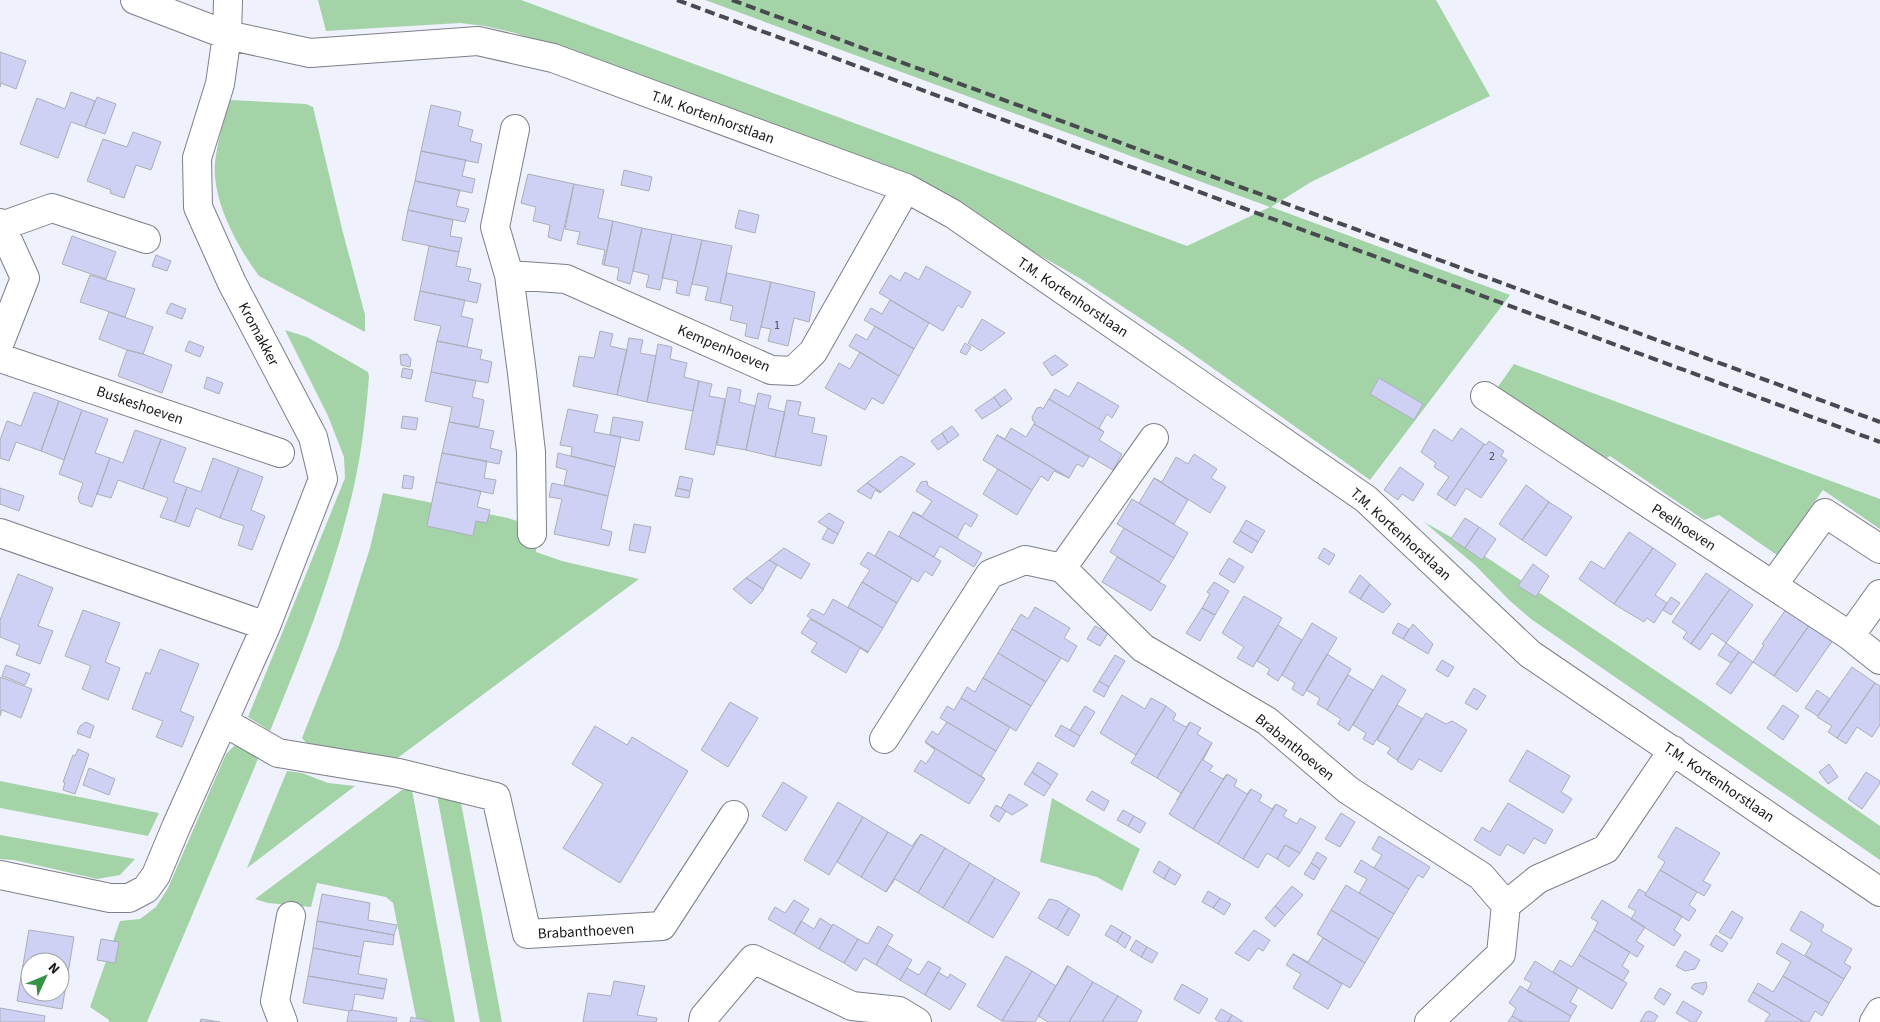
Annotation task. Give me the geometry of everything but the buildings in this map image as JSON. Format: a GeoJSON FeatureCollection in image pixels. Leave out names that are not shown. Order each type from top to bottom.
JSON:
{"type":"FeatureCollection","features":[{"type":"Feature","properties":{"kind":"street","name":"T.M. Kortenhorstlaan"},"geometry":{"type":"LineString","coordinates":[[134,0],[226,35],[310,53],[478,40],[553,58],[906,188],[953,214],[1366,499],[1530,654],[1880,892]]}},
{"type":"Feature","properties":{"kind":"street","name":"Kromakker"},"geometry":{"type":"LineString","coordinates":[[0,875],[110,898],[129,898],[146,889],[156,875],[266,626],[323,479],[312,437],[232,283],[198,207],[197,158],[220,84],[228,0]]}},
{"type":"Feature","properties":{"kind":"street"},"geometry":{"type":"LineString","coordinates":[[515,129],[494,227],[509,275],[531,452],[532,534]]}},
{"type":"Feature","properties":{"kind":"street","name":"Kempenhoeven"},"geometry":{"type":"LineString","coordinates":[[509,275],[566,279],[771,370],[793,371],[813,352],[906,188]]}},
{"type":"Feature","properties":{"kind":"street"},"geometry":{"type":"LineString","coordinates":[[0,342],[25,278],[1,225],[52,208],[146,239]]}},
{"type":"Feature","properties":{"kind":"street","name":"Buskeshoeven"},"geometry":{"type":"LineString","coordinates":[[0,358],[280,453]]}},
{"type":"Feature","properties":{"kind":"street","name":"Peelhoeven"},"geometry":{"type":"LineString","coordinates":[[1485,396],[1850,636],[1880,660]]}},
{"type":"Feature","properties":{"kind":"street"},"geometry":{"type":"LineString","coordinates":[[884,739],[990,574],[1025,560],[1062,568],[1154,438]]}},
{"type":"Feature","properties":{"kind":"street"},"geometry":{"type":"LineString","coordinates":[[1773,586],[1825,513],[1880,549]]}},
{"type":"Feature","properties":{"kind":"street"},"geometry":{"type":"LineString","coordinates":[[0,533],[266,626]]}},
{"type":"Feature","properties":{"kind":"street","name":"Brabanthoeven"},"geometry":{"type":"LineString","coordinates":[[1062,568],[1143,648],[1267,721],[1348,790],[1481,876],[1506,905]]}},
{"type":"Feature","properties":{"kind":"street"},"geometry":{"type":"LineString","coordinates":[[1850,636],[1880,594]]}},
{"type":"Feature","properties":{"kind":"street","name":"Brabanthoeven"},"geometry":{"type":"LineString","coordinates":[[224,722],[278,753],[398,773],[496,797],[527,934],[662,926],[734,815]]}},
{"type":"Feature","properties":{"kind":"street"},"geometry":{"type":"LineString","coordinates":[[1429,1022],[1501,954],[1506,905],[1538,879],[1606,849],[1672,750]]}},
{"type":"Feature","properties":{"kind":"street"},"geometry":{"type":"LineString","coordinates":[[283,1022],[276,1001],[291,916]]}},
{"type":"Feature","properties":{"kind":"street"},"geometry":{"type":"LineString","coordinates":[[703,1022],[704,1017],[753,959],[852,1006],[900,1011],[917,1022]]}},
{"type":"Feature","properties":{"kind":"street"},"geometry":{"type":"LineString","coordinates":[[1874,1022],[1880,1012]]}},
{"type":"Feature","properties":{"kind":"green space"},"geometry":{"type":"Polygon","coordinates":[[[318,0],[521,0],[1187,246],[1270,207],[705,0],[1436,0],[1490,96],[1311,182],[1271,207],[1510,295],[1370,480],[1176,342],[1081,279],[966,213],[679,93],[515,33],[485,26],[460,23],[326,31],[318,0]]]}},
{"type":"Feature","properties":{"kind":"green space"},"geometry":{"type":"Polygon","coordinates":[[[230,100],[306,104],[313,107],[365,315],[365,332],[259,276],[242,251],[222,208],[215,178],[217,147],[230,100]]]}},
{"type":"Feature","properties":{"kind":"green space"},"geometry":{"type":"Polygon","coordinates":[[[285,330],[307,337],[368,372],[369,377],[359,459],[338,548],[317,610],[270,731],[248,717],[345,478],[344,457],[328,416],[285,330]]]}},
{"type":"Feature","properties":{"kind":"green space"},"geometry":{"type":"Polygon","coordinates":[[[1514,364],[1880,499],[1880,529],[1823,490],[1777,555],[1719,515],[1704,520],[1610,456],[1598,463],[1493,394],[1514,364]]]}},
{"type":"Feature","properties":{"kind":"green space"},"geometry":{"type":"Polygon","coordinates":[[[383,493],[508,518],[537,528],[536,552],[562,561],[639,579],[384,768],[309,746],[302,738],[339,645],[370,548],[383,493]]]}},
{"type":"Feature","properties":{"kind":"green space"},"geometry":{"type":"Polygon","coordinates":[[[1424,522],[1483,555],[1701,701],[1880,826],[1880,860],[1531,619],[1509,600],[1476,566],[1424,522]]]}},
{"type":"Feature","properties":{"kind":"green space"},"geometry":{"type":"Polygon","coordinates":[[[241,744],[258,759],[147,1022],[109,1022],[109,1020],[90,1007],[120,921],[140,919],[156,907],[168,888],[226,754],[234,746],[241,744]]]}},
{"type":"Feature","properties":{"kind":"green space"},"geometry":{"type":"Polygon","coordinates":[[[287,771],[302,773],[328,783],[355,786],[247,868],[287,771]]]}},
{"type":"Feature","properties":{"kind":"green space"},"geometry":{"type":"Polygon","coordinates":[[[0,781],[159,813],[148,836],[0,808],[0,781]]]}},
{"type":"Feature","properties":{"kind":"green space"},"geometry":{"type":"Polygon","coordinates":[[[402,790],[412,790],[455,1022],[417,1022],[393,903],[386,897],[317,883],[311,907],[268,903],[255,899],[402,790]]]}},
{"type":"Feature","properties":{"kind":"green space"},"geometry":{"type":"Polygon","coordinates":[[[436,790],[459,792],[502,1022],[480,1022],[436,790]]]}},
{"type":"Feature","properties":{"kind":"green space"},"geometry":{"type":"Polygon","coordinates":[[[1052,798],[1140,849],[1122,891],[1097,877],[1040,862],[1052,798]]]}},
{"type":"Feature","properties":{"kind":"green space"},"geometry":{"type":"Polygon","coordinates":[[[0,835],[135,859],[120,875],[97,879],[14,860],[0,859],[0,835]]]}},
{"type":"Feature","properties":{"kind":"railway"},"geometry":{"type":"LineString","coordinates":[[677,0],[1880,442]]}},
{"type":"Feature","properties":{"kind":"railway"},"geometry":{"type":"LineString","coordinates":[[732,0],[1880,422]]}}]}
